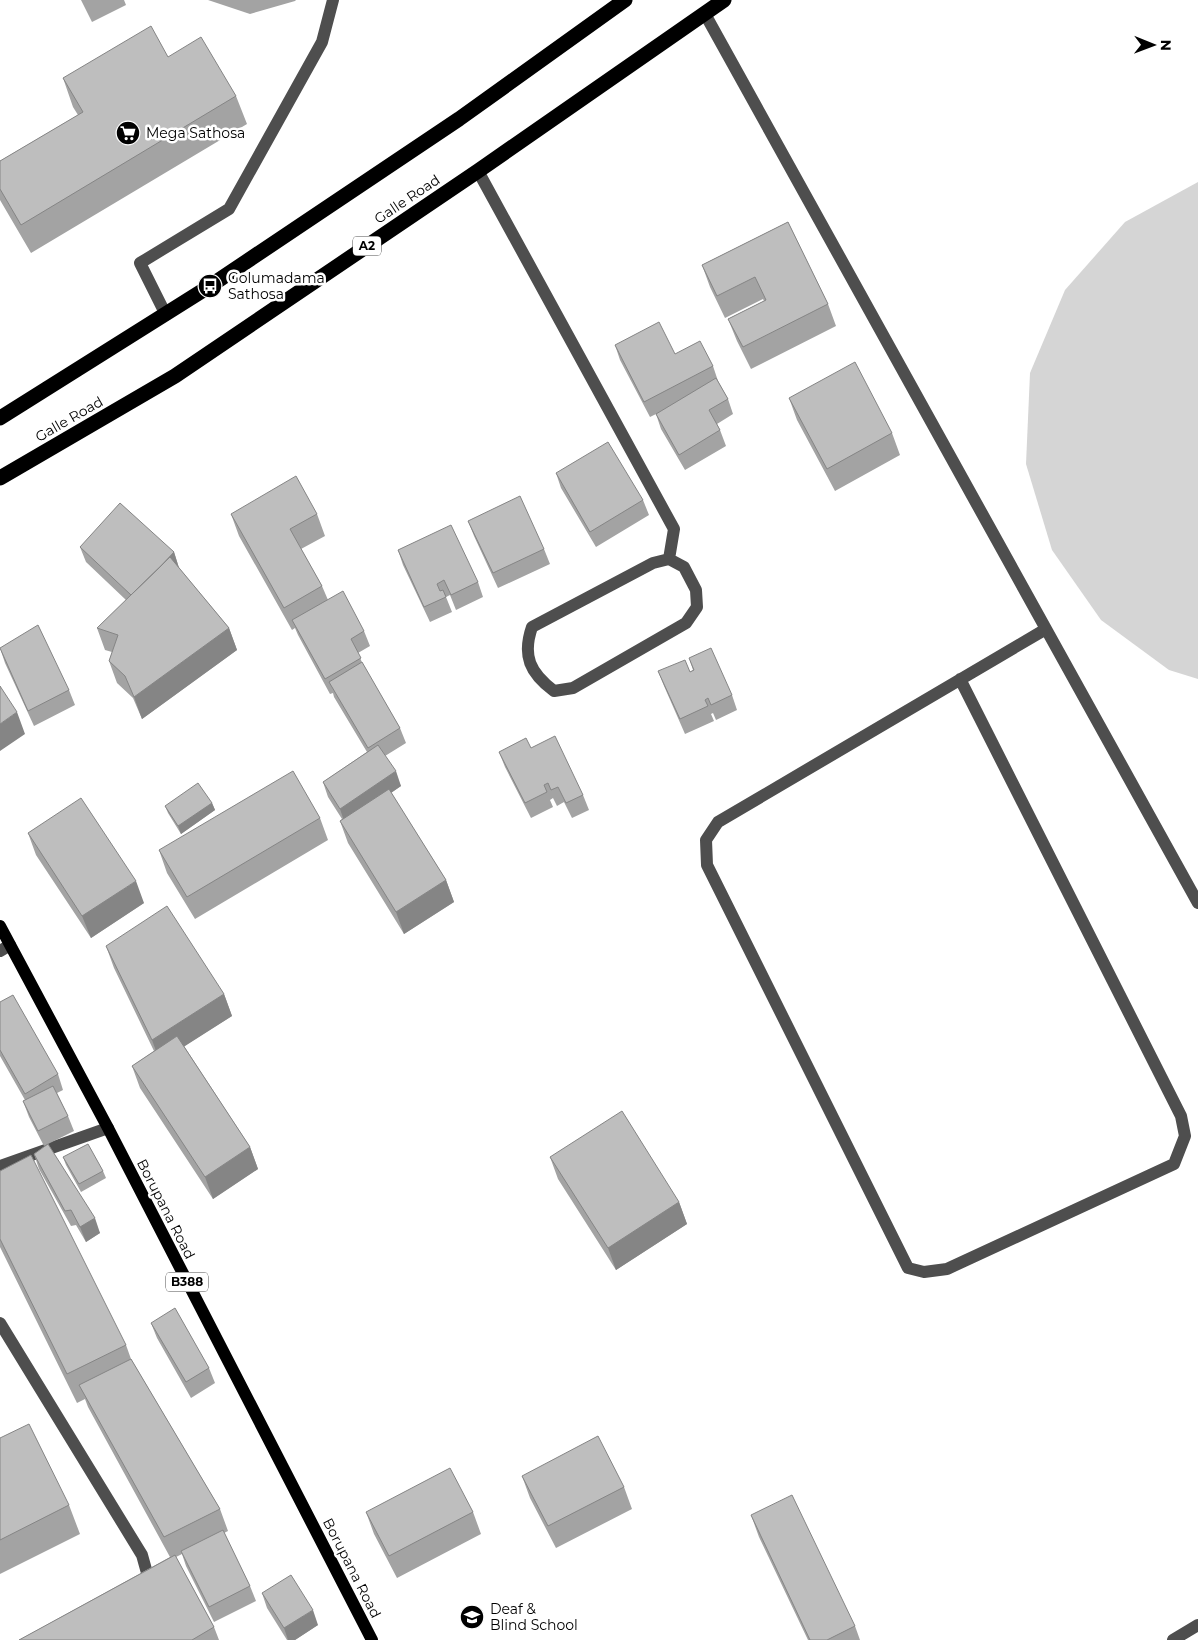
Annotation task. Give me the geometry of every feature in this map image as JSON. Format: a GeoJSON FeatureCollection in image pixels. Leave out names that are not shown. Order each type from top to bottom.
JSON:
{"type":"FeatureCollection","features":[{"type":"Feature","properties":{"kind":"highway"},"geometry":{"type":"LineString","coordinates":[[0,418],[166,315],[459,119],[625,0]]}},
{"type":"Feature","properties":{"kind":"highway","name":"Galle Road"},"geometry":{"type":"LineString","coordinates":[[0,478],[175,376],[478,171],[724,0]]}},
{"type":"Feature","properties":{"kind":"main road","name":"Borupana Road"},"geometry":{"type":"LineString","coordinates":[[0,926],[5,948],[108,1128],[372,1640]]}},
{"type":"Feature","properties":{"kind":"street"},"geometry":{"type":"LineString","coordinates":[[166,315],[140,263],[229,209],[322,42],[333,0]]}},
{"type":"Feature","properties":{"kind":"street"},"geometry":{"type":"LineString","coordinates":[[705,14],[1198,904]]}},
{"type":"Feature","properties":{"kind":"street"},"geometry":{"type":"LineString","coordinates":[[478,171],[674,529],[669,560]]}},
{"type":"Feature","properties":{"kind":"street"},"geometry":{"type":"LineString","coordinates":[[669,560],[684,567],[696,590],[697,607],[686,623],[573,688],[554,691],[539,680],[530,662],[526,644],[532,627],[653,563],[669,560]]}},
{"type":"Feature","properties":{"kind":"street"},"geometry":{"type":"LineString","coordinates":[[960,680],[1181,1116],[1184,1136],[1174,1164],[947,1269],[924,1272],[908,1268],[707,865],[706,840],[718,822],[1046,629]]}},
{"type":"Feature","properties":{"kind":"street"},"geometry":{"type":"LineString","coordinates":[[0,1166],[108,1128]]}},
{"type":"Feature","properties":{"kind":"street"},"geometry":{"type":"LineString","coordinates":[[0,1323],[142,1555],[147,1573],[143,1591],[135,1596]]}},
{"type":"Feature","properties":{"kind":"street"},"geometry":{"type":"LineString","coordinates":[[1173,1640],[1198,1624]]}},
{"type":"Feature","properties":{"kind":"shaded area"},"geometry":{"type":"Polygon","coordinates":[[[1198,182],[1198,679],[1169,670],[1101,620],[1052,550],[1026,464],[1030,373],[1065,290],[1125,222],[1198,182]]]}},
{"type":"Feature","properties":{"kind":"building"},"geometry":{"type":"Polygon","coordinates":[[[151,26],[168,57],[201,37],[236,96],[21,225],[0,189],[0,161],[83,112],[63,78],[151,26]]]}},
{"type":"Feature","properties":{"kind":"building"},"geometry":{"type":"Polygon","coordinates":[[[788,222],[828,304],[743,347],[728,319],[766,300],[755,277],[717,296],[702,265],[788,222]]]}},
{"type":"Feature","properties":{"kind":"building"},"geometry":{"type":"Polygon","coordinates":[[[659,322],[675,354],[700,341],[713,366],[644,402],[615,345],[659,322]]]}},
{"type":"Feature","properties":{"kind":"building"},"geometry":{"type":"Polygon","coordinates":[[[855,362],[892,433],[827,469],[789,398],[855,362]]]}},
{"type":"Feature","properties":{"kind":"building"},"geometry":{"type":"Polygon","coordinates":[[[716,378],[728,399],[709,410],[720,430],[679,455],[656,414],[716,378]]]}},
{"type":"Feature","properties":{"kind":"building"},"geometry":{"type":"Polygon","coordinates":[[[608,442],[643,500],[590,532],[556,473],[608,442]]]}},
{"type":"Feature","properties":{"kind":"building"},"geometry":{"type":"Polygon","coordinates":[[[296,476],[317,514],[290,529],[322,586],[284,608],[231,514],[296,476]]]}},
{"type":"Feature","properties":{"kind":"building"},"geometry":{"type":"Polygon","coordinates":[[[520,496],[544,549],[493,573],[468,521],[520,496]]]}},
{"type":"Feature","properties":{"kind":"building"},"geometry":{"type":"Polygon","coordinates":[[[120,503],[174,552],[131,595],[80,547],[120,503]]]}},
{"type":"Feature","properties":{"kind":"building"},"geometry":{"type":"Polygon","coordinates":[[[451,525],[478,582],[451,595],[444,580],[437,584],[440,591],[443,590],[446,597],[424,607],[398,550],[451,525]]]}},
{"type":"Feature","properties":{"kind":"building"},"geometry":{"type":"Polygon","coordinates":[[[170,557],[229,628],[134,697],[125,676],[109,661],[118,635],[97,628],[170,557]]]}},
{"type":"Feature","properties":{"kind":"building"},"geometry":{"type":"Polygon","coordinates":[[[343,591],[364,631],[351,639],[361,658],[325,679],[292,620],[343,591]]]}},
{"type":"Feature","properties":{"kind":"building"},"geometry":{"type":"Polygon","coordinates":[[[38,625],[69,690],[28,711],[0,648],[38,625]]]}},
{"type":"Feature","properties":{"kind":"building"},"geometry":{"type":"Polygon","coordinates":[[[711,648],[732,695],[711,705],[708,698],[705,700],[708,706],[680,719],[658,671],[685,660],[690,672],[694,670],[689,658],[711,648]]]}},
{"type":"Feature","properties":{"kind":"building"},"geometry":{"type":"Polygon","coordinates":[[[362,662],[400,728],[368,748],[329,682],[362,662]]]}},
{"type":"Feature","properties":{"kind":"building"},"geometry":{"type":"Polygon","coordinates":[[[0,686],[17,712],[0,724],[0,686]]]}},
{"type":"Feature","properties":{"kind":"building"},"geometry":{"type":"Polygon","coordinates":[[[555,736],[583,795],[566,803],[558,787],[551,790],[548,783],[544,785],[547,792],[525,803],[499,752],[526,738],[531,748],[555,736]]]}},
{"type":"Feature","properties":{"kind":"building"},"geometry":{"type":"Polygon","coordinates":[[[378,745],[396,771],[340,809],[323,782],[378,745]]]}},
{"type":"Feature","properties":{"kind":"building"},"geometry":{"type":"Polygon","coordinates":[[[293,771],[320,818],[187,897],[159,850],[293,771]]]}},
{"type":"Feature","properties":{"kind":"building"},"geometry":{"type":"Polygon","coordinates":[[[198,783],[212,803],[178,826],[165,806],[198,783]]]}},
{"type":"Feature","properties":{"kind":"building"},"geometry":{"type":"Polygon","coordinates":[[[389,789],[446,880],[396,912],[340,821],[389,789]]]}},
{"type":"Feature","properties":{"kind":"building"},"geometry":{"type":"Polygon","coordinates":[[[81,798],[136,881],[82,916],[28,833],[81,798]]]}},
{"type":"Feature","properties":{"kind":"building"},"geometry":{"type":"Polygon","coordinates":[[[167,906],[224,994],[152,1040],[106,946],[167,906]]]}},
{"type":"Feature","properties":{"kind":"building"},"geometry":{"type":"Polygon","coordinates":[[[13,995],[58,1074],[25,1094],[0,1050],[0,1002],[13,995]]]}},
{"type":"Feature","properties":{"kind":"building"},"geometry":{"type":"Polygon","coordinates":[[[177,1036],[250,1147],[205,1177],[132,1066],[177,1036]]]}},
{"type":"Feature","properties":{"kind":"building"},"geometry":{"type":"Polygon","coordinates":[[[53,1086],[68,1116],[38,1131],[23,1101],[53,1086]]]}},
{"type":"Feature","properties":{"kind":"building"},"geometry":{"type":"Polygon","coordinates":[[[622,1111],[679,1202],[608,1248],[550,1157],[622,1111]]]}},
{"type":"Feature","properties":{"kind":"building"},"geometry":{"type":"Polygon","coordinates":[[[48,1144],[95,1218],[80,1227],[71,1210],[65,1211],[34,1154],[48,1144]]]}},
{"type":"Feature","properties":{"kind":"building"},"geometry":{"type":"Polygon","coordinates":[[[88,1144],[103,1171],[79,1184],[63,1157],[88,1144]]]}},
{"type":"Feature","properties":{"kind":"building"},"geometry":{"type":"Polygon","coordinates":[[[31,1155],[126,1345],[67,1374],[0,1239],[0,1171],[31,1155]]]}},
{"type":"Feature","properties":{"kind":"building"},"geometry":{"type":"Polygon","coordinates":[[[175,1308],[209,1368],[186,1382],[151,1323],[175,1308]]]}},
{"type":"Feature","properties":{"kind":"building"},"geometry":{"type":"Polygon","coordinates":[[[131,1359],[220,1509],[164,1537],[79,1385],[131,1359]]]}},
{"type":"Feature","properties":{"kind":"building"},"geometry":{"type":"Polygon","coordinates":[[[29,1424],[69,1505],[0,1540],[0,1438],[29,1424]]]}},
{"type":"Feature","properties":{"kind":"building"},"geometry":{"type":"Polygon","coordinates":[[[598,1436],[624,1487],[548,1526],[522,1476],[598,1436]]]}},
{"type":"Feature","properties":{"kind":"building"},"geometry":{"type":"Polygon","coordinates":[[[450,1468],[473,1512],[389,1556],[366,1512],[450,1468]]]}},
{"type":"Feature","properties":{"kind":"building"},"geometry":{"type":"Polygon","coordinates":[[[792,1495],[855,1626],[827,1640],[810,1640],[751,1515],[792,1495]]]}},
{"type":"Feature","properties":{"kind":"building"},"geometry":{"type":"Polygon","coordinates":[[[223,1530],[250,1586],[209,1607],[181,1551],[223,1530]]]}},
{"type":"Feature","properties":{"kind":"building"},"geometry":{"type":"Polygon","coordinates":[[[175,1555],[214,1627],[192,1640],[19,1640],[175,1555]]]}},
{"type":"Feature","properties":{"kind":"building"},"geometry":{"type":"Polygon","coordinates":[[[291,1575],[313,1610],[284,1628],[262,1593],[291,1575]]]}},
{"type":"Feature","properties":{"kind":"place","name":"Mega Sathosa"},"geometry":{"type":"Point","coordinates":[128,133]}},
{"type":"Feature","properties":{"kind":"place","name":"Golumadama Sathosa"},"geometry":{"type":"Point","coordinates":[210,286]}},
{"type":"Feature","properties":{"kind":"place","name":"Deaf & Blind School"},"geometry":{"type":"Point","coordinates":[472,1617]}}]}
